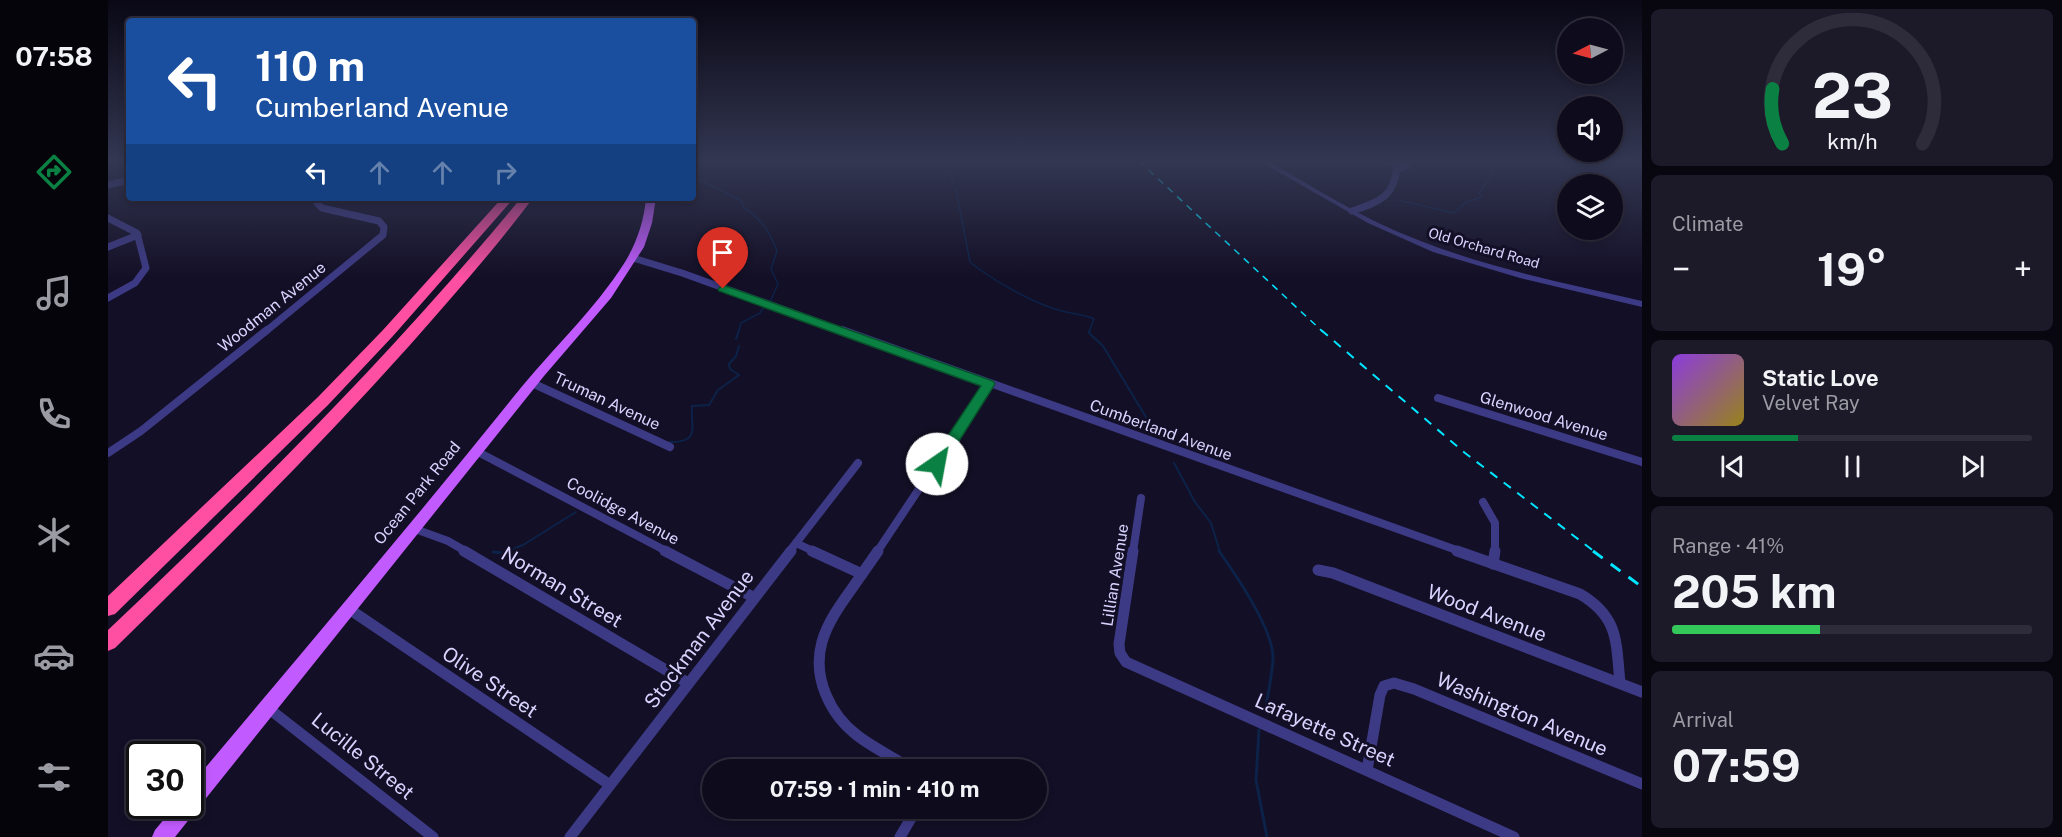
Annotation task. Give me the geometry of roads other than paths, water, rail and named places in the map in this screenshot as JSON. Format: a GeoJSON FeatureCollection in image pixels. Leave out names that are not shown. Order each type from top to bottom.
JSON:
{"type":"FeatureCollection","features":[{"type":"Feature","properties":{"kind":"highway"},"geometry":{"type":"LineString","coordinates":[[108,608],[323,401],[402,318],[505,201]]}},
{"type":"Feature","properties":{"kind":"highway"},"geometry":{"type":"LineString","coordinates":[[108,642],[256,497],[356,394],[458,283],[525,201]]}},
{"type":"Feature","properties":{"kind":"main road","name":"Ocean Park Road"},"geometry":{"type":"LineString","coordinates":[[204,786],[603,299],[633,258],[646,226],[650,201]]}},
{"type":"Feature","properties":{"kind":"main road","name":"Ocean Park Road"},"geometry":{"type":"LineString","coordinates":[[165,836],[178,819]]}},
{"type":"Feature","properties":{"kind":"street","name":"Old Orchard Road"},"geometry":{"type":"LineString","coordinates":[[1333,200],[1402,236],[1455,256],[1642,304]]}},
{"type":"Feature","properties":{"kind":"street"},"geometry":{"type":"LineString","coordinates":[[1352,211],[1378,200]]}},
{"type":"Feature","properties":{"kind":"street","name":"Woodman Avenue"},"geometry":{"type":"LineString","coordinates":[[108,453],[141,431],[381,238],[384,229],[379,221],[322,208],[317,201]]}},
{"type":"Feature","properties":{"kind":"street"},"geometry":{"type":"LineString","coordinates":[[108,218],[132,229],[138,235],[145,271],[135,283],[108,298]]}},
{"type":"Feature","properties":{"kind":"street"},"geometry":{"type":"LineString","coordinates":[[108,247],[138,235]]}},
{"type":"Feature","properties":{"kind":"street","name":"Cumberland Avenue"},"geometry":{"type":"LineString","coordinates":[[633,258],[682,273],[1580,594],[1602,608],[1613,628],[1620,683]]}},
{"type":"Feature","properties":{"kind":"street","name":"Truman Avenue"},"geometry":{"type":"LineString","coordinates":[[532,383],[670,447]]}},
{"type":"Feature","properties":{"kind":"street"},"geometry":{"type":"LineString","coordinates":[[896,759],[851,730],[837,716],[825,693],[820,664],[822,641],[862,574],[989,384]]}},
{"type":"Feature","properties":{"kind":"street","name":"Glenwood Avenue"},"geometry":{"type":"LineString","coordinates":[[1438,398],[1642,462]]}},
{"type":"Feature","properties":{"kind":"street","name":"Coolidge Avenue"},"geometry":{"type":"LineString","coordinates":[[478,452],[753,597]]}},
{"type":"Feature","properties":{"kind":"street","name":"Stockman Avenue"},"geometry":{"type":"LineString","coordinates":[[570,837],[858,463]]}},
{"type":"Feature","properties":{"kind":"street","name":"Lillian Avenue"},"geometry":{"type":"LineString","coordinates":[[1121,657],[1119,644],[1141,498]]}},
{"type":"Feature","properties":{"kind":"street"},"geometry":{"type":"LineString","coordinates":[[1484,502],[1493,515],[1496,528],[1493,564]]}},
{"type":"Feature","properties":{"kind":"street","name":"Norman Street"},"geometry":{"type":"LineString","coordinates":[[415,529],[448,541],[688,683]]}},
{"type":"Feature","properties":{"kind":"street"},"geometry":{"type":"LineString","coordinates":[[796,543],[862,574]]}},
{"type":"Feature","properties":{"kind":"street","name":"Wood Avenue"},"geometry":{"type":"LineString","coordinates":[[1318,570],[1333,573],[1642,692]]}},
{"type":"Feature","properties":{"kind":"street","name":"Olive Street"},"geometry":{"type":"LineString","coordinates":[[349,609],[610,785]]}},
{"type":"Feature","properties":{"kind":"street","name":"Lafayette Street"},"geometry":{"type":"LineString","coordinates":[[1121,657],[1137,668],[1514,837]]}},
{"type":"Feature","properties":{"kind":"street","name":"Washington Avenue"},"geometry":{"type":"LineString","coordinates":[[1367,770],[1381,691],[1387,684],[1394,683],[1414,689],[1642,784]]}},
{"type":"Feature","properties":{"kind":"street","name":"Lucille Street"},"geometry":{"type":"LineString","coordinates":[[268,708],[433,837]]}},
{"type":"Feature","properties":{"kind":"street"},"geometry":{"type":"LineString","coordinates":[[900,837],[911,819]]}},
{"type":"Feature","properties":{"kind":"waterway"},"geometry":{"type":"LineString","coordinates":[[740,200],[743,207],[755,216],[768,232],[777,251],[771,269],[778,284],[770,302]]}},
{"type":"Feature","properties":{"kind":"waterway"},"geometry":{"type":"LineString","coordinates":[[958,200],[970,262],[1001,284],[1039,303],[1094,319],[1089,332]]}},
{"type":"Feature","properties":{"kind":"waterway"},"geometry":{"type":"LineString","coordinates":[[1398,200],[1454,213],[1465,203],[1473,200]]}},
{"type":"Feature","properties":{"kind":"waterway"},"geometry":{"type":"LineString","coordinates":[[738,332],[741,323],[760,313],[764,307]]}},
{"type":"Feature","properties":{"kind":"waterway"},"geometry":{"type":"LineString","coordinates":[[736,339],[739,330]]}},
{"type":"Feature","properties":{"kind":"waterway"},"geometry":{"type":"LineString","coordinates":[[1090,330],[1089,333],[1103,346],[1155,432]]}},
{"type":"Feature","properties":{"kind":"waterway"},"geometry":{"type":"LineString","coordinates":[[670,442],[687,439],[690,436],[693,426],[692,406],[709,405],[718,390],[739,375],[730,369],[729,364],[736,356],[739,346]]}},
{"type":"Feature","properties":{"kind":"waterway"},"geometry":{"type":"LineString","coordinates":[[1174,463],[1195,502],[1211,523],[1220,552]]}},
{"type":"Feature","properties":{"kind":"waterway"},"geometry":{"type":"LineString","coordinates":[[588,501],[595,497]]}},
{"type":"Feature","properties":{"kind":"waterway"},"geometry":{"type":"LineString","coordinates":[[505,552],[523,545],[576,512]]}},
{"type":"Feature","properties":{"kind":"waterway"},"geometry":{"type":"LineString","coordinates":[[493,552],[509,551]]}},
{"type":"Feature","properties":{"kind":"waterway"},"geometry":{"type":"LineString","coordinates":[[1219,551],[1253,603],[1272,647],[1273,659],[1265,711]]}},
{"type":"Feature","properties":{"kind":"waterway"},"geometry":{"type":"LineString","coordinates":[[1259,730],[1256,780],[1267,837]]}},
{"type":"Feature","properties":{"kind":"railway"},"geometry":{"type":"LineString","coordinates":[[1181,200],[1323,332]]}},
{"type":"Feature","properties":{"kind":"railway"},"geometry":{"type":"LineString","coordinates":[[1321,330],[1465,453],[1595,552]]}},
{"type":"Feature","properties":{"kind":"railway"},"geometry":{"type":"LineString","coordinates":[[1593,551],[1642,587]]}}]}
